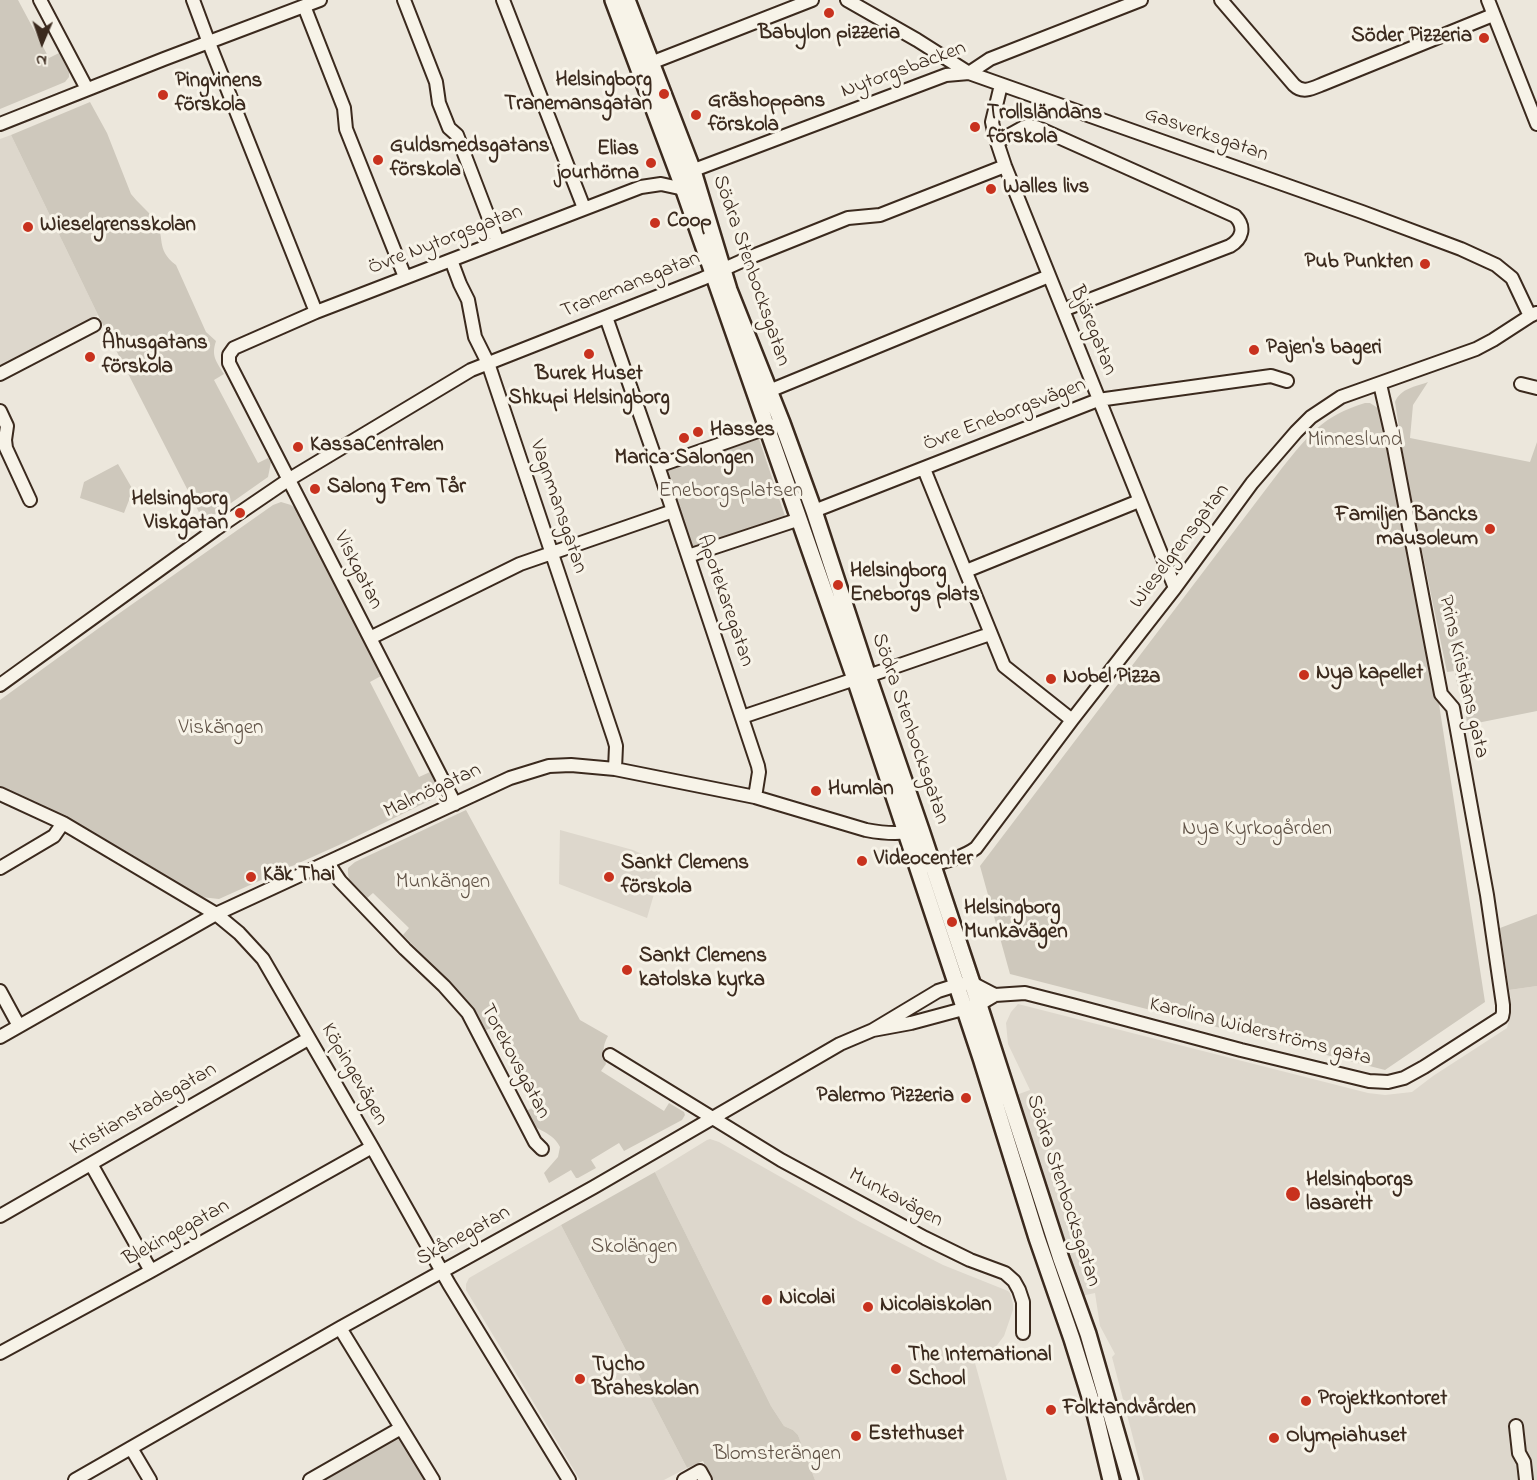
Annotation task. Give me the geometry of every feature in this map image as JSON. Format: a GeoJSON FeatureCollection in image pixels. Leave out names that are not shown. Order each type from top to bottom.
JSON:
{"type":"FeatureCollection","features":[{"type":"Feature","properties":{"kind":"main road","name":"Södra Stenbocksgatan"},"geometry":{"type":"LineString","coordinates":[[613,0],[645,65]]}},
{"type":"Feature","properties":{"kind":"main road","name":"Södra Stenbocksgatan"},"geometry":{"type":"LineString","coordinates":[[627,0],[645,65],[718,272],[775,425],[814,511],[862,677],[964,984],[1088,1334],[1130,1480]]}},
{"type":"Feature","properties":{"kind":"main road","name":"Södra Stenbocksgatan"},"geometry":{"type":"LineString","coordinates":[[718,272],[729,290],[769,391],[775,425],[800,519],[862,677]]}},
{"type":"Feature","properties":{"kind":"main road","name":"Södra Stenbocksgatan"},"geometry":{"type":"LineString","coordinates":[[972,1007],[1037,1238],[1095,1413],[1111,1480]]}},
{"type":"Feature","properties":{"kind":"street"},"geometry":{"type":"LineString","coordinates":[[40,0],[87,89]]}},
{"type":"Feature","properties":{"kind":"street"},"geometry":{"type":"LineString","coordinates":[[193,0],[316,312]]}},
{"type":"Feature","properties":{"kind":"street"},"geometry":{"type":"LineString","coordinates":[[0,124],[300,5],[320,0]]}},
{"type":"Feature","properties":{"kind":"street"},"geometry":{"type":"LineString","coordinates":[[404,0],[436,82],[439,103],[449,128],[457,135],[498,242]]}},
{"type":"Feature","properties":{"kind":"street"},"geometry":{"type":"LineString","coordinates":[[503,0],[584,208]]}},
{"type":"Feature","properties":{"kind":"street"},"geometry":{"type":"LineString","coordinates":[[645,65],[812,0]]}},
{"type":"Feature","properties":{"kind":"street","name":"Gasverksgatan"},"geometry":{"type":"LineString","coordinates":[[847,0],[917,40],[969,74],[1304,191],[1461,249],[1496,265],[1512,278],[1533,314]]}},
{"type":"Feature","properties":{"kind":"street","name":"Nytorgsbacken"},"geometry":{"type":"LineString","coordinates":[[685,178],[946,75],[969,74],[990,59],[1141,0]]}},
{"type":"Feature","properties":{"kind":"street"},"geometry":{"type":"LineString","coordinates":[[1221,0],[1300,90],[1308,90],[1494,15]]}},
{"type":"Feature","properties":{"kind":"street"},"geometry":{"type":"LineString","coordinates":[[1488,0],[1537,124]]}},
{"type":"Feature","properties":{"kind":"street"},"geometry":{"type":"LineString","coordinates":[[300,5],[345,108],[346,129],[405,277]]}},
{"type":"Feature","properties":{"kind":"street","name":"Bjäregatan"},"geometry":{"type":"LineString","coordinates":[[1001,86],[992,122],[1005,166],[1138,501],[1175,588]]}},
{"type":"Feature","properties":{"kind":"street"},"geometry":{"type":"LineString","coordinates":[[997,142],[1022,128],[1036,127],[1235,216],[1240,222],[1241,231],[1238,240],[1230,246],[1063,310]]}},
{"type":"Feature","properties":{"kind":"street","name":"Tranemansgatan"},"geometry":{"type":"LineString","coordinates":[[0,685],[216,529],[288,480],[454,380],[488,363],[848,218],[884,214],[1005,166]]}},
{"type":"Feature","properties":{"kind":"street","name":"Övre Nytorgsgatan"},"geometry":{"type":"LineString","coordinates":[[229,355],[234,348],[316,312],[405,277],[641,187],[685,178]]}},
{"type":"Feature","properties":{"kind":"street","name":"Vagnmansgatan"},"geometry":{"type":"LineString","coordinates":[[451,260],[468,300],[475,337],[488,363],[614,739],[615,769]]}},
{"type":"Feature","properties":{"kind":"street"},"geometry":{"type":"LineString","coordinates":[[769,391],[1049,276]]}},
{"type":"Feature","properties":{"kind":"street","name":"Wieselgrensgatan"},"geometry":{"type":"LineString","coordinates":[[926,867],[967,854],[976,848],[1175,588],[1252,483],[1296,432],[1318,412],[1341,397],[1476,349],[1533,314]]}},
{"type":"Feature","properties":{"kind":"street","name":"Apotekaregatan"},"geometry":{"type":"LineString","coordinates":[[606,317],[758,766],[755,797]]}},
{"type":"Feature","properties":{"kind":"street"},"geometry":{"type":"LineString","coordinates":[[0,374],[94,325]]}},
{"type":"Feature","properties":{"kind":"street","name":"Viskgatan"},"geometry":{"type":"LineString","coordinates":[[229,355],[229,363],[455,804]]}},
{"type":"Feature","properties":{"kind":"street","name":"Övre Eneborgsvägen"},"geometry":{"type":"LineString","coordinates":[[814,511],[1098,400],[1271,376],[1287,381]]}},
{"type":"Feature","properties":{"kind":"street","name":"Prins Kristians gata"},"geometry":{"type":"LineString","coordinates":[[1380,384],[1441,694],[1453,708],[1487,895],[1503,1005],[1502,1017]]}},
{"type":"Feature","properties":{"kind":"street"},"geometry":{"type":"LineString","coordinates":[[1521,384],[1537,388]]}},
{"type":"Feature","properties":{"kind":"street"},"geometry":{"type":"LineString","coordinates":[[0,411],[7,426],[6,448],[30,500]]}},
{"type":"Feature","properties":{"kind":"street"},"geometry":{"type":"LineString","coordinates":[[658,466],[775,425]]}},
{"type":"Feature","properties":{"kind":"street"},"geometry":{"type":"LineString","coordinates":[[924,469],[1001,660],[1007,669],[1072,720]]}},
{"type":"Feature","properties":{"kind":"street"},"geometry":{"type":"LineString","coordinates":[[966,571],[1138,501]]}},
{"type":"Feature","properties":{"kind":"street"},"geometry":{"type":"LineString","coordinates":[[370,638],[520,564],[673,511]]}},
{"type":"Feature","properties":{"kind":"street"},"geometry":{"type":"LineString","coordinates":[[688,556],[800,519]]}},
{"type":"Feature","properties":{"kind":"street"},"geometry":{"type":"LineString","coordinates":[[742,717],[990,634]]}},
{"type":"Feature","properties":{"kind":"street","name":"Malmögatan"},"geometry":{"type":"LineString","coordinates":[[0,1037],[216,914],[510,778],[549,766],[571,765],[615,769],[755,797],[866,830],[881,833],[914,832]]}},
{"type":"Feature","properties":{"kind":"street","name":"Köpingevägen"},"geometry":{"type":"LineString","coordinates":[[0,794],[63,823],[216,914],[239,933],[263,959],[441,1271],[569,1480]]}},
{"type":"Feature","properties":{"kind":"street"},"geometry":{"type":"LineString","coordinates":[[0,868],[54,836],[63,823]]}},
{"type":"Feature","properties":{"kind":"street","name":"Torekovsgatan"},"geometry":{"type":"LineString","coordinates":[[328,863],[340,881],[468,1013],[535,1142],[542,1149]]}},
{"type":"Feature","properties":{"kind":"street"},"geometry":{"type":"LineString","coordinates":[[964,984],[995,995]]}},
{"type":"Feature","properties":{"kind":"street","name":"Skånegatan"},"geometry":{"type":"LineString","coordinates":[[75,1480],[840,1044],[873,1030],[938,991],[964,984]]}},
{"type":"Feature","properties":{"kind":"street"},"geometry":{"type":"LineString","coordinates":[[0,992],[19,1026]]}},
{"type":"Feature","properties":{"kind":"street","name":"Karolina Widerströms gata"},"geometry":{"type":"LineString","coordinates":[[995,995],[1025,993],[1241,1050],[1380,1082],[1404,1078],[1502,1017]]}},
{"type":"Feature","properties":{"kind":"street"},"geometry":{"type":"LineString","coordinates":[[972,1007],[995,995]]}},
{"type":"Feature","properties":{"kind":"street","name":"Skånegatan"},"geometry":{"type":"LineString","coordinates":[[873,1030],[972,1007]]}},
{"type":"Feature","properties":{"kind":"street","name":"Kristianstadsgatan"},"geometry":{"type":"LineString","coordinates":[[0,1216],[308,1039]]}},
{"type":"Feature","properties":{"kind":"street","name":"Munkavägen"},"geometry":{"type":"LineString","coordinates":[[610,1055],[781,1160],[915,1233],[970,1260],[1005,1273],[1014,1281],[1023,1302],[1023,1333]]}},
{"type":"Feature","properties":{"kind":"street","name":"Blekingegatan"},"geometry":{"type":"LineString","coordinates":[[0,1353],[372,1147]]}},
{"type":"Feature","properties":{"kind":"street"},"geometry":{"type":"LineString","coordinates":[[91,1164],[151,1271]]}},
{"type":"Feature","properties":{"kind":"street"},"geometry":{"type":"LineString","coordinates":[[340,1328],[433,1480]]}},
{"type":"Feature","properties":{"kind":"street"},"geometry":{"type":"LineString","coordinates":[[1516,1426],[1519,1453],[1524,1462],[1526,1480]]}},
{"type":"Feature","properties":{"kind":"street"},"geometry":{"type":"LineString","coordinates":[[310,1480],[401,1428]]}},
{"type":"Feature","properties":{"kind":"street"},"geometry":{"type":"LineString","coordinates":[[131,1448],[150,1480]]}},
{"type":"Feature","properties":{"kind":"street"},"geometry":{"type":"LineString","coordinates":[[684,1480],[703,1476]]}},
{"type":"Feature","properties":{"kind":"shaded area","name":"Wieselgrensskolan"},"geometry":{"type":"Polygon","coordinates":[[[11,135],[98,315],[0,367],[0,139],[11,135]]]}},
{"type":"Feature","properties":{"kind":"shaded area","name":"Sankt Clemens förskola"},"geometry":{"type":"Polygon","coordinates":[[[560,830],[633,850],[653,859],[658,864],[661,870],[647,918],[559,884],[560,830]]]}},
{"type":"Feature","properties":{"kind":"shaded area","name":"Helsingborgs lasarett"},"geometry":{"type":"Polygon","coordinates":[[[1537,986],[1537,1480],[1144,1480],[1112,1357],[1115,1354],[1100,1326],[1095,1293],[1081,1296],[1016,1095],[1030,1090],[1008,1044],[1006,1023],[1011,1012],[1018,1004],[1368,1093],[1385,1095],[1412,1092],[1507,1028],[1511,1012],[1509,990],[1537,986]]]}},
{"type":"Feature","properties":{"kind":"shaded area","name":"Nicolaiskolan"},"geometry":{"type":"Polygon","coordinates":[[[710,1139],[943,1265],[1010,1293],[1013,1310],[1004,1336],[994,1349],[975,1363],[1007,1480],[815,1480],[798,1435],[784,1426],[771,1406],[655,1172],[710,1139]]]}},
{"type":"Feature","properties":{"kind":"shaded area","name":"Tycho Braheskolan"},"geometry":{"type":"Polygon","coordinates":[[[561,1225],[687,1468],[664,1480],[580,1480],[466,1290],[469,1278],[561,1225]]]}},
{"type":"Feature","properties":{"kind":"green space"},"geometry":{"type":"Polygon","coordinates":[[[0,0],[18,0],[49,58],[59,53],[69,72],[69,77],[65,82],[0,109],[0,0]]]}},
{"type":"Feature","properties":{"kind":"green space"},"geometry":{"type":"Polygon","coordinates":[[[90,102],[107,133],[131,194],[158,225],[165,253],[176,265],[206,332],[216,341],[214,355],[224,374],[214,380],[258,463],[268,458],[271,462],[268,477],[204,522],[98,315],[11,135],[90,102]]]}},
{"type":"Feature","properties":{"kind":"green space"},"geometry":{"type":"Polygon","coordinates":[[[1428,382],[1413,405],[1410,438],[1530,462],[1537,442],[1537,711],[1467,725],[1464,695],[1458,687],[1455,671],[1447,672],[1406,473],[1395,402],[1405,391],[1428,382]]]}},
{"type":"Feature","properties":{"kind":"green space","name":"Nya Kyrkogården"},"geometry":{"type":"Polygon","coordinates":[[[1370,403],[1381,410],[1439,704],[1485,1002],[1385,1070],[1010,974],[980,866],[1282,468],[1318,428],[1338,414],[1370,403]]]}},
{"type":"Feature","properties":{"kind":"green space","name":"Eneborgsplatsen"},"geometry":{"type":"Polygon","coordinates":[[[759,439],[786,519],[692,550],[665,470],[759,439]]]}},
{"type":"Feature","properties":{"kind":"green space"},"geometry":{"type":"Polygon","coordinates":[[[118,464],[133,490],[124,513],[80,498],[84,482],[118,464]]]}},
{"type":"Feature","properties":{"kind":"green space","name":"Viskängen"},"geometry":{"type":"Polygon","coordinates":[[[281,502],[295,508],[381,676],[370,682],[419,777],[430,772],[437,785],[437,797],[339,845],[219,899],[201,897],[129,853],[0,786],[0,700],[114,617],[273,505],[281,502]]]}},
{"type":"Feature","properties":{"kind":"green space","name":"Munkängen"},"geometry":{"type":"Polygon","coordinates":[[[466,810],[580,1020],[608,1036],[604,1050],[606,1064],[601,1071],[664,1111],[669,1103],[685,1115],[682,1120],[624,1151],[619,1143],[591,1160],[596,1168],[578,1178],[571,1170],[549,1183],[544,1173],[558,1157],[560,1147],[551,1136],[536,1127],[528,1118],[526,1111],[534,1107],[495,1027],[486,1030],[477,1013],[463,996],[403,935],[409,928],[373,893],[366,899],[353,886],[349,878],[348,868],[355,862],[466,810]]]}},
{"type":"Feature","properties":{"kind":"green space"},"geometry":{"type":"Polygon","coordinates":[[[1537,914],[1537,986],[1509,990],[1500,928],[1537,914]]]}},
{"type":"Feature","properties":{"kind":"green space","name":"Skolängen"},"geometry":{"type":"Polygon","coordinates":[[[655,1172],[771,1406],[784,1426],[798,1435],[815,1480],[711,1480],[703,1461],[687,1468],[561,1225],[655,1172]]]}},
{"type":"Feature","properties":{"kind":"green space"},"geometry":{"type":"Polygon","coordinates":[[[392,1438],[402,1440],[428,1480],[320,1480],[392,1438]]]}},
{"type":"Feature","properties":{"kind":"place","name":"Babylon pizzeria"},"geometry":{"type":"Point","coordinates":[829,13]}},
{"type":"Feature","properties":{"kind":"place","name":"Söder Pizzeria"},"geometry":{"type":"Point","coordinates":[1484,38]}},
{"type":"Feature","properties":{"kind":"place","name":"Helsingborg Tranemansgatan"},"geometry":{"type":"Point","coordinates":[664,94]}},
{"type":"Feature","properties":{"kind":"place","name":"Pingvinens förskola"},"geometry":{"type":"Point","coordinates":[163,95]}},
{"type":"Feature","properties":{"kind":"place","name":"Gräshoppans förskola"},"geometry":{"type":"Point","coordinates":[696,115]}},
{"type":"Feature","properties":{"kind":"place","name":"Trollsländans förskola"},"geometry":{"type":"Point","coordinates":[975,127]}},
{"type":"Feature","properties":{"kind":"place","name":"Guldsmedsgatans förskola"},"geometry":{"type":"Point","coordinates":[378,160]}},
{"type":"Feature","properties":{"kind":"place","name":"Elias jourhörna"},"geometry":{"type":"Point","coordinates":[651,163]}},
{"type":"Feature","properties":{"kind":"place","name":"Walles livs"},"geometry":{"type":"Point","coordinates":[991,189]}},
{"type":"Feature","properties":{"kind":"place","name":"Coop"},"geometry":{"type":"Point","coordinates":[655,223]}},
{"type":"Feature","properties":{"kind":"place","name":"Wieselgrensskolan"},"geometry":{"type":"Point","coordinates":[28,227]}},
{"type":"Feature","properties":{"kind":"place","name":"Pub Punkten"},"geometry":{"type":"Point","coordinates":[1425,264]}},
{"type":"Feature","properties":{"kind":"place","name":"Pajen's bageri"},"geometry":{"type":"Point","coordinates":[1254,350]}},
{"type":"Feature","properties":{"kind":"place","name":"Burek Huset Shkupi Helsingborg"},"geometry":{"type":"Point","coordinates":[589,354]}},
{"type":"Feature","properties":{"kind":"place","name":"Åhusgatans förskola"},"geometry":{"type":"Point","coordinates":[90,357]}},
{"type":"Feature","properties":{"kind":"place","name":"Hasses"},"geometry":{"type":"Point","coordinates":[698,432]}},
{"type":"Feature","properties":{"kind":"place","name":"Marica Salongen"},"geometry":{"type":"Point","coordinates":[684,438]}},
{"type":"Feature","properties":{"kind":"place","name":"KassaCentralen"},"geometry":{"type":"Point","coordinates":[298,447]}},
{"type":"Feature","properties":{"kind":"place","name":"Salong Fem Tår"},"geometry":{"type":"Point","coordinates":[315,489]}},
{"type":"Feature","properties":{"kind":"place","name":"Helsingborg Viskgatan"},"geometry":{"type":"Point","coordinates":[240,513]}},
{"type":"Feature","properties":{"kind":"place","name":"Familjen Bancks mausoleum"},"geometry":{"type":"Point","coordinates":[1490,529]}},
{"type":"Feature","properties":{"kind":"place","name":"Helsingborg Eneborgs plats"},"geometry":{"type":"Point","coordinates":[838,585]}},
{"type":"Feature","properties":{"kind":"place","name":"Nya kapellet"},"geometry":{"type":"Point","coordinates":[1304,675]}},
{"type":"Feature","properties":{"kind":"place","name":"Nobel Pizza"},"geometry":{"type":"Point","coordinates":[1051,679]}},
{"type":"Feature","properties":{"kind":"place","name":"Humlan"},"geometry":{"type":"Point","coordinates":[816,791]}},
{"type":"Feature","properties":{"kind":"place","name":"Videocenter"},"geometry":{"type":"Point","coordinates":[862,861]}},
{"type":"Feature","properties":{"kind":"place","name":"Käk Thai"},"geometry":{"type":"Point","coordinates":[251,877]}},
{"type":"Feature","properties":{"kind":"place","name":"Sankt Clemens förskola"},"geometry":{"type":"Point","coordinates":[609,877]}},
{"type":"Feature","properties":{"kind":"place","name":"Helsingborg Munkavägen"},"geometry":{"type":"Point","coordinates":[952,922]}},
{"type":"Feature","properties":{"kind":"place","name":"Sankt Clemens katolska kyrka"},"geometry":{"type":"Point","coordinates":[627,970]}},
{"type":"Feature","properties":{"kind":"place","name":"Palermo Pizzeria"},"geometry":{"type":"Point","coordinates":[966,1098]}},
{"type":"Feature","properties":{"kind":"place","name":"Helsingborgs lasarett"},"geometry":{"type":"Point","coordinates":[1293,1194]}},
{"type":"Feature","properties":{"kind":"place","name":"Nicolai"},"geometry":{"type":"Point","coordinates":[767,1300]}},
{"type":"Feature","properties":{"kind":"place","name":"Nicolaiskolan"},"geometry":{"type":"Point","coordinates":[868,1307]}},
{"type":"Feature","properties":{"kind":"place","name":"The International School"},"geometry":{"type":"Point","coordinates":[896,1369]}},
{"type":"Feature","properties":{"kind":"place","name":"Tycho Braheskolan"},"geometry":{"type":"Point","coordinates":[580,1379]}},
{"type":"Feature","properties":{"kind":"place","name":"Projektkontoret"},"geometry":{"type":"Point","coordinates":[1306,1401]}},
{"type":"Feature","properties":{"kind":"place","name":"Folktandvården"},"geometry":{"type":"Point","coordinates":[1051,1410]}},
{"type":"Feature","properties":{"kind":"place","name":"Estethuset"},"geometry":{"type":"Point","coordinates":[856,1436]}},
{"type":"Feature","properties":{"kind":"place","name":"Olympiahuset"},"geometry":{"type":"Point","coordinates":[1274,1438]}},
{"type":"Feature","properties":{"kind":"park label","name":"Minneslund"},"geometry":{"type":"Point","coordinates":[1355,442]}},
{"type":"Feature","properties":{"kind":"park label","name":"Blomsterängen"},"geometry":{"type":"Point","coordinates":[777,1456]}}]}
